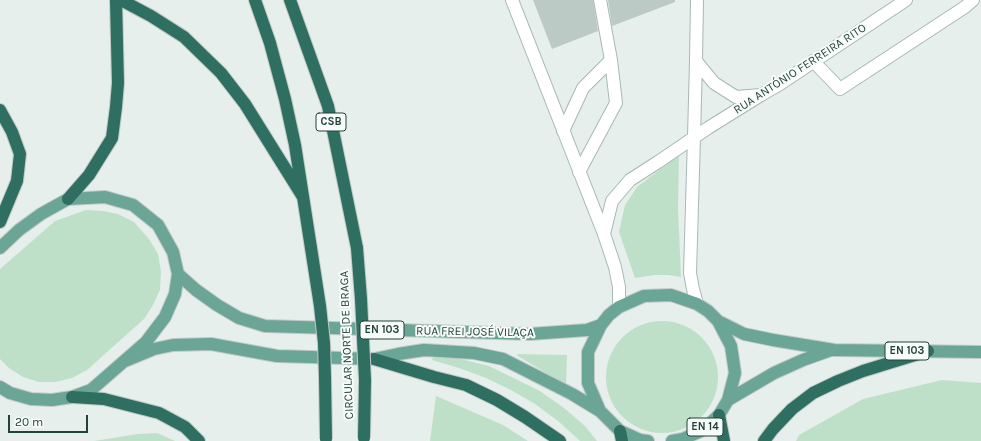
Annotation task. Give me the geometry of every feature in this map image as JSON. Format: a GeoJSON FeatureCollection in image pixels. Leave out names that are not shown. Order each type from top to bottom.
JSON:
{"type":"FeatureCollection","features":[{"type":"Feature","properties":{"kind":"highway"},"geometry":{"type":"LineString","coordinates":[[68,199],[89,175],[112,138],[118,83],[116,0]]}},
{"type":"Feature","properties":{"kind":"highway"},"geometry":{"type":"LineString","coordinates":[[121,0],[152,16],[184,37],[222,73],[245,104],[303,197]]}},
{"type":"Feature","properties":{"kind":"highway","name":"CIRCULAR NORTE DE BRAGA"},"geometry":{"type":"LineString","coordinates":[[254,0],[270,43],[295,144],[320,306],[324,343],[326,440]]}},
{"type":"Feature","properties":{"kind":"highway","name":"CIRCULAR NORTE DE BRAGA"},"geometry":{"type":"LineString","coordinates":[[290,0],[328,106],[357,248],[365,380],[364,439]]}},
{"type":"Feature","properties":{"kind":"highway"},"geometry":{"type":"LineString","coordinates":[[0,110],[12,132],[20,154],[17,181],[0,222]]}},
{"type":"Feature","properties":{"kind":"highway"},"geometry":{"type":"LineString","coordinates":[[764,441],[772,429],[792,409],[813,393],[838,381],[928,351]]}},
{"type":"Feature","properties":{"kind":"highway"},"geometry":{"type":"LineString","coordinates":[[374,359],[466,385],[497,400],[560,441]]}},
{"type":"Feature","properties":{"kind":"highway"},"geometry":{"type":"LineString","coordinates":[[72,397],[104,399],[159,413],[185,427],[199,441]]}},
{"type":"Feature","properties":{"kind":"highway"},"geometry":{"type":"LineString","coordinates":[[719,415],[724,441]]}},
{"type":"Feature","properties":{"kind":"main road","name":"RUA FREI JOSÉ VILAÇA"},"geometry":{"type":"LineString","coordinates":[[0,248],[19,230],[40,214],[68,199],[105,197],[133,204],[158,225],[173,252],[178,274],[175,294],[165,316],[146,342],[91,390],[72,397],[52,400],[31,399],[10,393],[0,387]]}},
{"type":"Feature","properties":{"kind":"main road","name":"RUA FREI JOSÉ VILAÇA"},"geometry":{"type":"LineString","coordinates":[[178,274],[196,290],[217,305],[239,318],[265,326],[530,334],[587,330],[600,325]]}},
{"type":"Feature","properties":{"kind":"main road","name":"EN 103"},"geometry":{"type":"LineString","coordinates":[[600,325],[619,307],[644,296],[671,295],[697,304],[708,311],[718,321],[731,346],[735,373],[728,400]]}},
{"type":"Feature","properties":{"kind":"main road","name":"EN 103"},"geometry":{"type":"LineString","coordinates":[[718,321],[744,334],[834,350],[981,352]]}},
{"type":"Feature","properties":{"kind":"main road","name":"RUA FREI JOSÉ VILAÇA"},"geometry":{"type":"LineString","coordinates":[[600,325],[588,352],[588,383],[600,411],[621,436],[648,441]]}},
{"type":"Feature","properties":{"kind":"main road","name":"RUA FREI JOSÉ VILAÇA"},"geometry":{"type":"LineString","coordinates":[[125,361],[154,349],[173,345],[203,344],[211,344],[277,356],[374,359],[424,350],[474,353],[503,359],[572,394],[600,411]]}},
{"type":"Feature","properties":{"kind":"main road","name":"EN 103"},"geometry":{"type":"LineString","coordinates":[[728,400],[774,373],[803,360],[834,350]]}},
{"type":"Feature","properties":{"kind":"main road","name":"EN 14"},"geometry":{"type":"LineString","coordinates":[[672,441],[683,439],[702,430],[719,415],[728,400]]}},
{"type":"Feature","properties":{"kind":"street"},"geometry":{"type":"LineString","coordinates":[[512,0],[604,234],[615,267],[619,287],[619,307]]}},
{"type":"Feature","properties":{"kind":"street"},"geometry":{"type":"LineString","coordinates":[[579,172],[616,103],[611,60],[600,0]]}},
{"type":"Feature","properties":{"kind":"street"},"geometry":{"type":"LineString","coordinates":[[697,0],[690,273],[697,304]]}},
{"type":"Feature","properties":{"kind":"street","name":"RUA ANTÓNIO FERREIRA RITO"},"geometry":{"type":"LineString","coordinates":[[604,234],[612,201],[630,180],[694,137],[780,84],[906,0]]}},
{"type":"Feature","properties":{"kind":"street"},"geometry":{"type":"LineString","coordinates":[[813,61],[840,89],[965,7],[973,0]]}},
{"type":"Feature","properties":{"kind":"street"},"geometry":{"type":"LineString","coordinates":[[563,131],[583,88],[611,60]]}},
{"type":"Feature","properties":{"kind":"street"},"geometry":{"type":"LineString","coordinates":[[696,62],[714,83],[736,97],[761,95]]}},
{"type":"Feature","properties":{"kind":"green space"},"geometry":{"type":"Polygon","coordinates":[[[679,155],[678,208],[681,277],[655,275],[635,278],[619,232],[625,205],[637,187],[679,155]]]}},
{"type":"Feature","properties":{"kind":"green space"},"geometry":{"type":"Polygon","coordinates":[[[86,210],[118,214],[134,222],[149,239],[158,254],[161,272],[160,290],[144,319],[87,370],[72,378],[56,382],[39,382],[23,377],[9,368],[0,359],[0,269],[55,221],[86,210]]]}},
{"type":"Feature","properties":{"kind":"green space"},"geometry":{"type":"Polygon","coordinates":[[[662,321],[684,325],[702,337],[714,355],[718,377],[714,399],[702,417],[684,429],[662,433],[640,429],[622,417],[610,399],[606,377],[610,355],[622,337],[640,325],[662,321]]]}},
{"type":"Feature","properties":{"kind":"green space"},"geometry":{"type":"Polygon","coordinates":[[[518,354],[567,355],[566,384],[518,356],[518,354]]]}},
{"type":"Feature","properties":{"kind":"green space"},"geometry":{"type":"Polygon","coordinates":[[[434,357],[461,359],[489,366],[540,391],[564,408],[585,426],[597,441],[580,441],[558,421],[535,404],[511,390],[486,378],[432,360],[434,357]]]}},
{"type":"Feature","properties":{"kind":"green space"},"geometry":{"type":"Polygon","coordinates":[[[942,380],[981,383],[981,441],[796,441],[799,435],[863,399],[942,380]]]}},
{"type":"Feature","properties":{"kind":"green space"},"geometry":{"type":"Polygon","coordinates":[[[436,396],[503,425],[528,441],[430,441],[436,396]]]}},
{"type":"Feature","properties":{"kind":"green space"},"geometry":{"type":"Polygon","coordinates":[[[157,433],[175,441],[94,441],[138,434],[157,433]]]}},
{"type":"Feature","properties":{"kind":"building"},"geometry":{"type":"Polygon","coordinates":[[[533,0],[593,0],[598,31],[552,49],[533,0]]]}},
{"type":"Feature","properties":{"kind":"building"},"geometry":{"type":"Polygon","coordinates":[[[608,0],[675,0],[675,2],[612,26],[608,0]]]}}]}
